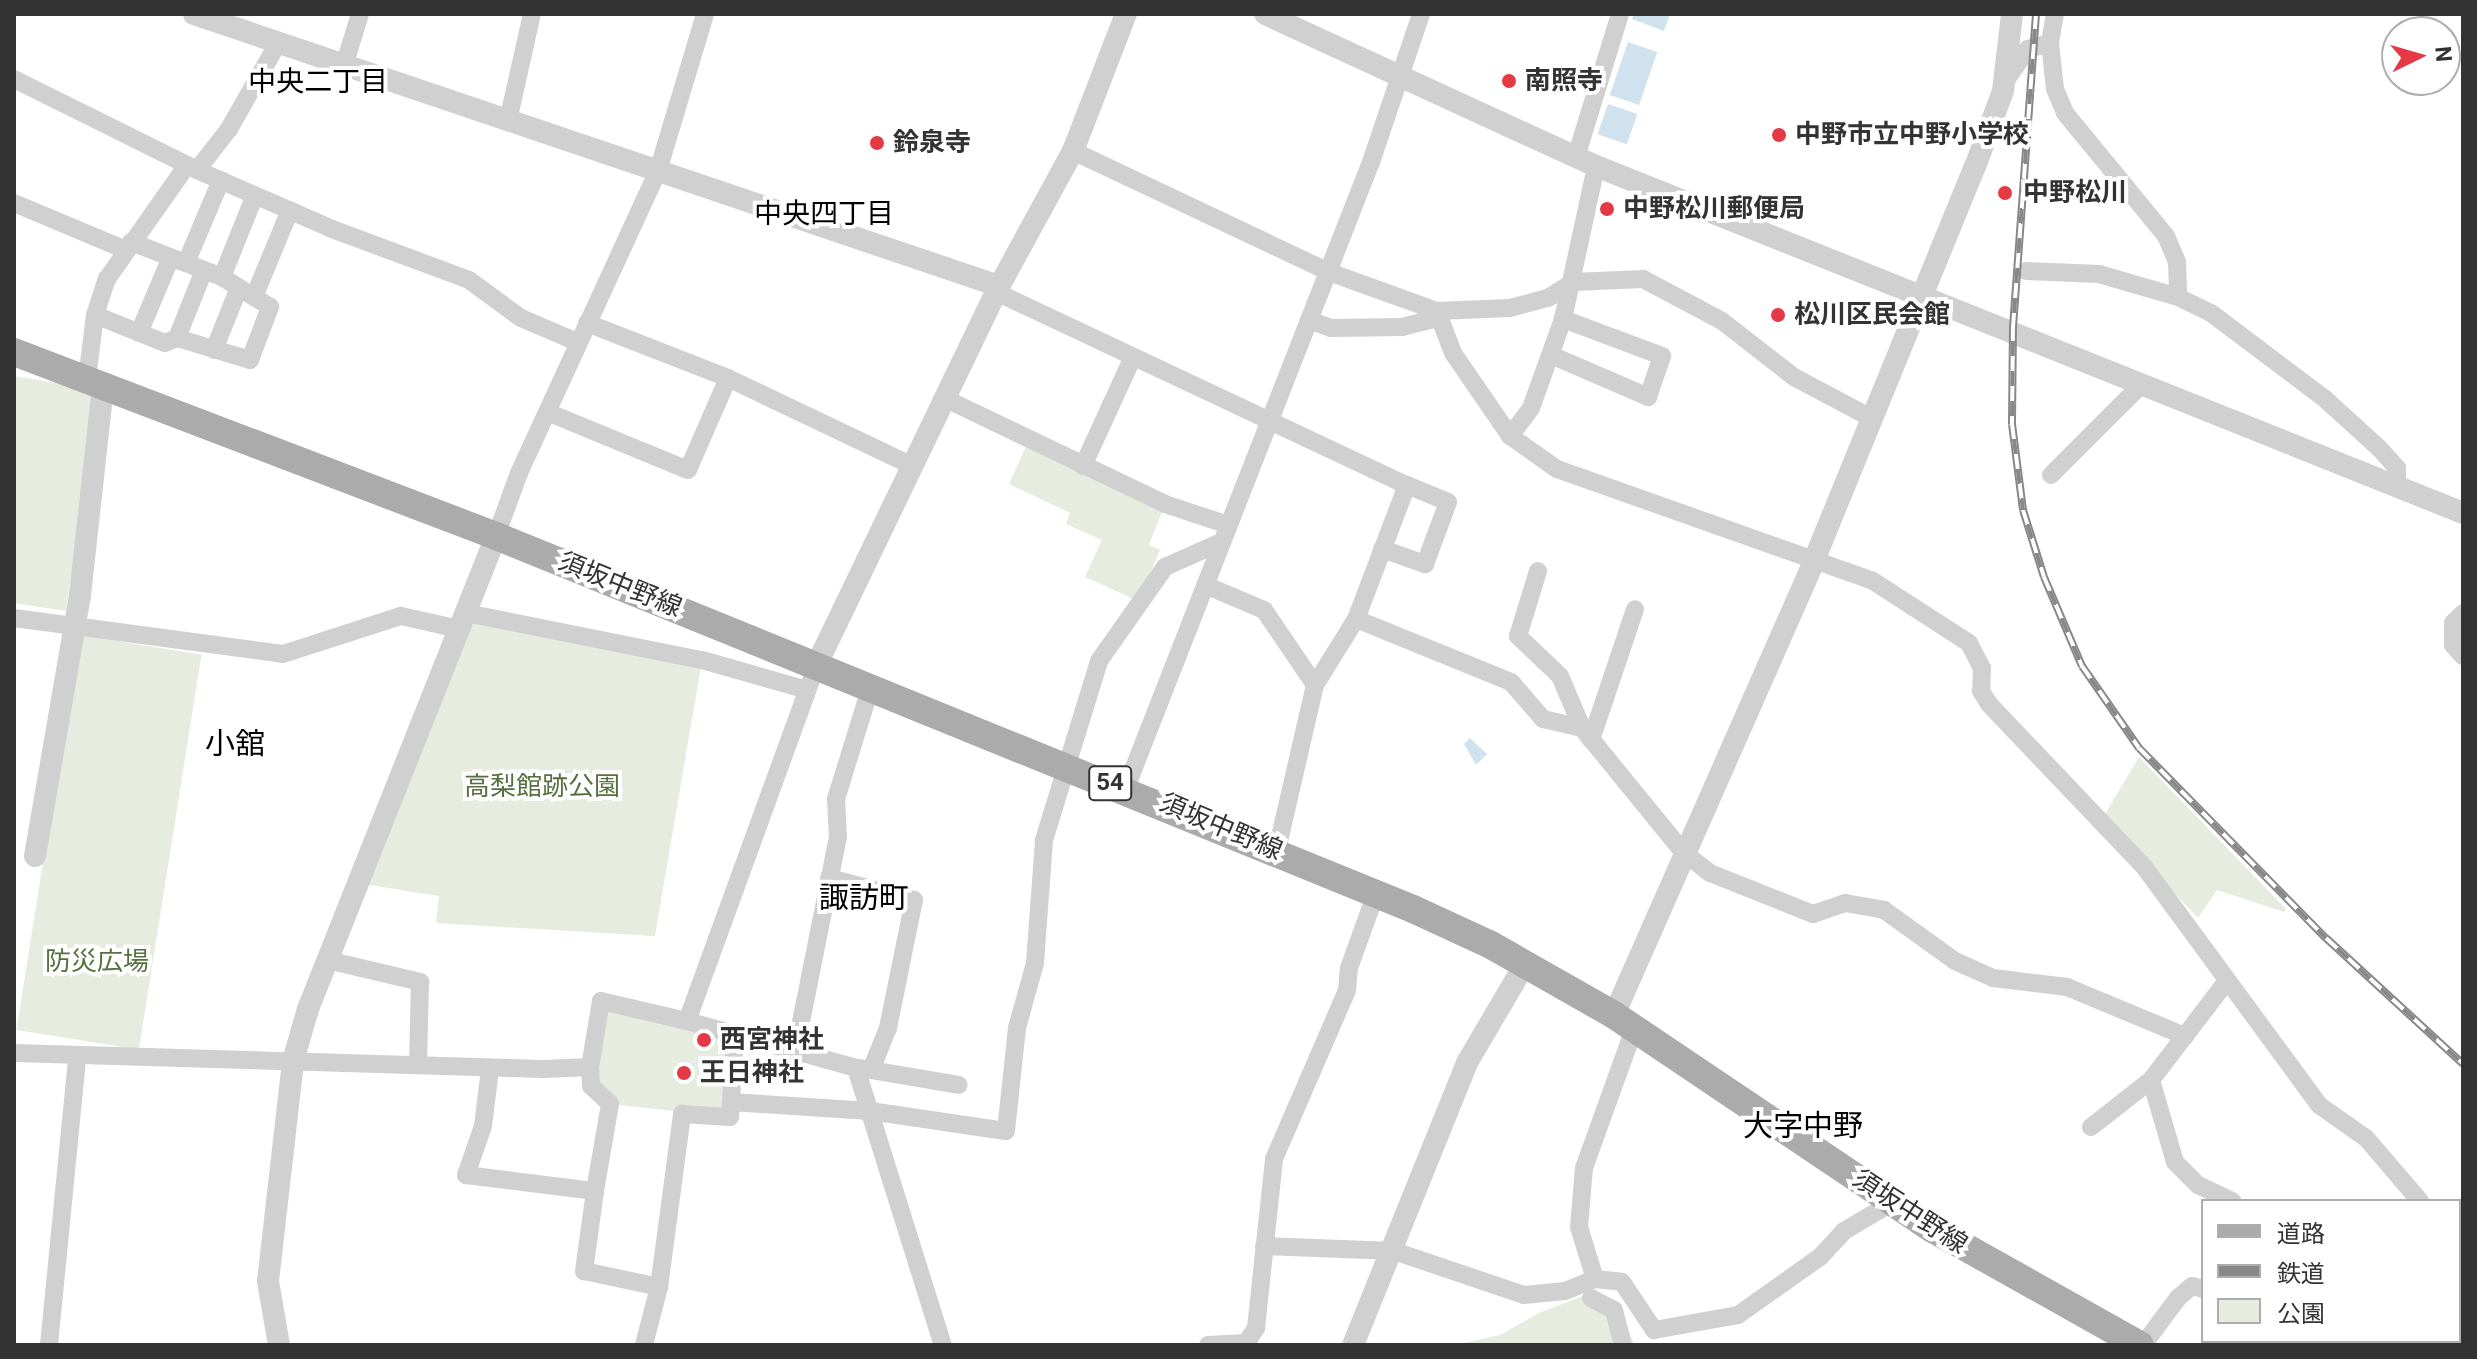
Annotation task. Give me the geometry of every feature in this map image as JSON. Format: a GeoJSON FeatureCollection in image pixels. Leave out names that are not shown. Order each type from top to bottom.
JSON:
{"type":"FeatureCollection","features":[{"type":"Feature","properties":{"kind":"main road","name":"須坂中野線"},"geometry":{"type":"LineString","coordinates":[[14,352],[496,536],[812,677],[871,686],[1376,893],[1525,964],[1624,1022],[1893,1202],[2142,1345]]}},
{"type":"Feature","properties":{"kind":"street"},"geometry":{"type":"LineString","coordinates":[[194,14],[998,289],[1269,423],[1448,502],[1425,564],[1382,549]]}},
{"type":"Feature","properties":{"kind":"street"},"geometry":{"type":"LineString","coordinates":[[344,66],[360,14]]}},
{"type":"Feature","properties":{"kind":"street"},"geometry":{"type":"LineString","coordinates":[[508,121],[532,14]]}},
{"type":"Feature","properties":{"kind":"street"},"geometry":{"type":"LineString","coordinates":[[279,1345],[268,1281],[293,1061],[327,960],[496,536],[577,342],[658,171],[705,14]]}},
{"type":"Feature","properties":{"kind":"street"},"geometry":{"type":"LineString","coordinates":[[687,1021],[812,677],[910,465],[998,289],[1073,151],[1126,14]]}},
{"type":"Feature","properties":{"kind":"street"},"geometry":{"type":"LineString","coordinates":[[1265,14],[1402,73],[1484,118],[1586,161],[2140,386],[2463,513]]}},
{"type":"Feature","properties":{"kind":"street"},"geometry":{"type":"LineString","coordinates":[[1126,788],[1329,272],[1421,14]]}},
{"type":"Feature","properties":{"kind":"street"},"geometry":{"type":"LineString","coordinates":[[2006,80],[2012,14]]}},
{"type":"Feature","properties":{"kind":"street"},"geometry":{"type":"LineString","coordinates":[[2055,14],[2050,43],[2055,89],[2065,113],[2166,236],[2177,262],[2178,297]]}},
{"type":"Feature","properties":{"kind":"street"},"geometry":{"type":"LineString","coordinates":[[1510,436],[1531,408],[1574,282],[1586,161],[1618,15]]}},
{"type":"Feature","properties":{"kind":"street"},"geometry":{"type":"LineString","coordinates":[[35,856],[75,626],[95,383],[95,315],[107,279],[128,246],[192,167],[229,129],[278,43]]}},
{"type":"Feature","properties":{"kind":"street"},"geometry":{"type":"LineString","coordinates":[[1595,1279],[1579,1227],[1584,1168],[1624,1022],[1683,852],[1813,563],[2006,80],[2028,49],[2050,43]]}},
{"type":"Feature","properties":{"kind":"street"},"geometry":{"type":"LineString","coordinates":[[14,79],[221,180],[469,280],[521,318],[577,342]]}},
{"type":"Feature","properties":{"kind":"street"},"geometry":{"type":"LineString","coordinates":[[1073,151],[1329,272],[1437,314],[1453,353],[1510,436],[1557,469],[1813,563],[1873,581],[1969,643],[1982,668],[1981,691],[1989,704],[2145,868],[2319,1105],[2366,1138],[2416,1196]]}},
{"type":"Feature","properties":{"kind":"street"},"geometry":{"type":"LineString","coordinates":[[139,333],[221,180]]}},
{"type":"Feature","properties":{"kind":"street"},"geometry":{"type":"LineString","coordinates":[[222,277],[255,195]]}},
{"type":"Feature","properties":{"kind":"street"},"geometry":{"type":"LineString","coordinates":[[14,203],[222,277],[270,307],[250,360],[177,338],[165,343],[95,315]]}},
{"type":"Feature","properties":{"kind":"street"},"geometry":{"type":"LineString","coordinates":[[214,350],[290,210]]}},
{"type":"Feature","properties":{"kind":"street"},"geometry":{"type":"LineString","coordinates":[[177,338],[204,270]]}},
{"type":"Feature","properties":{"kind":"street"},"geometry":{"type":"LineString","coordinates":[[2026,271],[2099,274],[2178,297],[2211,313],[2324,398],[2397,468],[2397,487]]}},
{"type":"Feature","properties":{"kind":"street"},"geometry":{"type":"LineString","coordinates":[[1309,320],[1331,328],[1402,327],[1437,314],[1528,305],[1574,282],[1643,279],[1659,283],[1722,321],[1794,377],[1873,419]]}},
{"type":"Feature","properties":{"kind":"street"},"geometry":{"type":"LineString","coordinates":[[1551,355],[1648,397],[1662,356],[1563,319]]}},
{"type":"Feature","properties":{"kind":"street"},"geometry":{"type":"LineString","coordinates":[[587,323],[728,378],[910,465]]}},
{"type":"Feature","properties":{"kind":"street"},"geometry":{"type":"LineString","coordinates":[[1083,466],[1133,357]]}},
{"type":"Feature","properties":{"kind":"street"},"geometry":{"type":"LineString","coordinates":[[547,412],[688,470],[728,378]]}},
{"type":"Feature","properties":{"kind":"street"},"geometry":{"type":"LineString","coordinates":[[2051,475],[2140,386]]}},
{"type":"Feature","properties":{"kind":"street"},"geometry":{"type":"LineString","coordinates":[[944,398],[1224,534]]}},
{"type":"Feature","properties":{"kind":"street"},"geometry":{"type":"LineString","coordinates":[[1277,850],[1315,685],[1356,619],[1407,485]]}},
{"type":"Feature","properties":{"kind":"street"},"geometry":{"type":"LineString","coordinates":[[731,1102],[870,1111],[1006,1131],[1017,1028],[1035,963],[1040,865],[1064,767],[1099,661],[1165,567],[1224,534]]}},
{"type":"Feature","properties":{"kind":"street"},"geometry":{"type":"LineString","coordinates":[[1538,571],[1518,636],[1560,676],[1586,734],[1683,852],[1710,873],[1813,914],[1845,903],[1884,910],[1955,961],[1993,978],[2067,987],[2185,1036]]}},
{"type":"Feature","properties":{"kind":"street"},"geometry":{"type":"LineString","coordinates":[[1205,585],[1264,610],[1315,685]]}},
{"type":"Feature","properties":{"kind":"street"},"geometry":{"type":"LineString","coordinates":[[1586,734],[1635,609]]}},
{"type":"Feature","properties":{"kind":"street"},"geometry":{"type":"LineString","coordinates":[[2463,613],[2453,623],[2453,645],[2463,656]]}},
{"type":"Feature","properties":{"kind":"street"},"geometry":{"type":"LineString","coordinates":[[14,618],[283,654],[401,616],[462,621],[812,677]]}},
{"type":"Feature","properties":{"kind":"street"},"geometry":{"type":"LineString","coordinates":[[1356,619],[1511,682],[1543,719],[1586,734]]}},
{"type":"Feature","properties":{"kind":"street"},"geometry":{"type":"LineString","coordinates":[[795,1052],[838,837],[836,799],[871,686]]}},
{"type":"Feature","properties":{"kind":"street"},"geometry":{"type":"LineString","coordinates":[[829,878],[914,900],[888,1028],[864,1069],[870,1111],[943,1345]]}},
{"type":"Feature","properties":{"kind":"street"},"geometry":{"type":"LineString","coordinates":[[1208,1345],[1246,1343],[1256,1328],[1274,1159],[1347,990],[1349,968],[1376,893]]}},
{"type":"Feature","properties":{"kind":"street"},"geometry":{"type":"LineString","coordinates":[[327,960],[420,982],[418,1064]]}},
{"type":"Feature","properties":{"kind":"street"},"geometry":{"type":"LineString","coordinates":[[1353,1345],[1394,1251],[1468,1061],[1525,964]]}},
{"type":"Feature","properties":{"kind":"street"},"geometry":{"type":"LineString","coordinates":[[2091,1127],[2151,1080],[2227,981]]}},
{"type":"Feature","properties":{"kind":"street"},"geometry":{"type":"LineString","coordinates":[[659,1287],[584,1271],[610,1104],[591,1086],[590,1067],[601,1001],[864,1069],[959,1085]]}},
{"type":"Feature","properties":{"kind":"street"},"geometry":{"type":"LineString","coordinates":[[644,1345],[659,1287],[682,1114],[730,1117],[735,1035]]}},
{"type":"Feature","properties":{"kind":"street"},"geometry":{"type":"LineString","coordinates":[[14,1053],[77,1059],[418,1064],[490,1069],[590,1067]]}},
{"type":"Feature","properties":{"kind":"street"},"geometry":{"type":"LineString","coordinates":[[49,1345],[77,1059]]}},
{"type":"Feature","properties":{"kind":"street"},"geometry":{"type":"LineString","coordinates":[[490,1069],[483,1126],[466,1175],[595,1191]]}},
{"type":"Feature","properties":{"kind":"street"},"geometry":{"type":"LineString","coordinates":[[2151,1080],[2175,1162],[2198,1185],[2228,1199]]}},
{"type":"Feature","properties":{"kind":"street"},"geometry":{"type":"LineString","coordinates":[[1264,1246],[1394,1251],[1524,1295],[1565,1291],[1595,1279],[1622,1282],[1652,1337],[1738,1315],[1820,1257],[1844,1231],[1893,1202]]}},
{"type":"Feature","properties":{"kind":"street"},"geometry":{"type":"LineString","coordinates":[[2142,1345],[2178,1298],[2192,1286],[2201,1288]]}},
{"type":"Feature","properties":{"kind":"street"},"geometry":{"type":"LineString","coordinates":[[1591,1298],[1614,1310],[1623,1345]]}},
{"type":"Feature","properties":{"kind":"green space"},"geometry":{"type":"Polygon","coordinates":[[[14,376],[97,390],[66,611],[14,603],[14,376]]]}},
{"type":"Feature","properties":{"kind":"green space"},"geometry":{"type":"Polygon","coordinates":[[[1029,440],[1165,504],[1149,545],[1160,550],[1138,601],[1085,577],[1102,540],[1066,524],[1070,513],[1009,484],[1029,440]]]}},
{"type":"Feature","properties":{"kind":"green space","name":"高梨館跡公園"},"geometry":{"type":"Polygon","coordinates":[[[466,613],[702,660],[655,936],[436,923],[439,896],[357,883],[466,613]]]}},
{"type":"Feature","properties":{"kind":"green space","name":"防災広場"},"geometry":{"type":"Polygon","coordinates":[[[79,635],[201,654],[139,1049],[16,1030],[79,635]]]}},
{"type":"Feature","properties":{"kind":"green space"},"geometry":{"type":"Polygon","coordinates":[[[2139,757],[2286,909],[2284,912],[2217,890],[2198,918],[2103,817],[2139,757]]]}},
{"type":"Feature","properties":{"kind":"green space"},"geometry":{"type":"Polygon","coordinates":[[[601,1001],[735,1035],[730,1117],[610,1104],[590,1067],[601,1001]]]}},
{"type":"Feature","properties":{"kind":"green space"},"geometry":{"type":"Polygon","coordinates":[[[1593,1292],[1619,1302],[1634,1345],[1455,1345],[1500,1335],[1539,1313],[1593,1292]]]}},
{"type":"Feature","properties":{"kind":"water"},"geometry":{"type":"Polygon","coordinates":[[[1634,14],[1670,14],[1664,31],[1632,19],[1634,14]]]}},
{"type":"Feature","properties":{"kind":"water"},"geometry":{"type":"Polygon","coordinates":[[[1628,42],[1657,52],[1639,105],[1610,95],[1628,42]]]}},
{"type":"Feature","properties":{"kind":"water"},"geometry":{"type":"Polygon","coordinates":[[[1608,104],[1637,114],[1627,144],[1598,134],[1608,104]]]}},
{"type":"Feature","properties":{"kind":"water"},"geometry":{"type":"Polygon","coordinates":[[[1470,738],[1487,754],[1476,765],[1464,744],[1470,738]]]}},
{"type":"Feature","properties":{"kind":"railway"},"geometry":{"type":"LineString","coordinates":[[2036,14],[2013,326],[2012,424],[2023,510],[2044,577],[2082,666],[2139,748],[2326,938],[2463,1064]]}},
{"type":"Feature","properties":{"kind":"place","name":"南照寺"},"geometry":{"type":"Point","coordinates":[1509,81]}},
{"type":"Feature","properties":{"kind":"place","name":"中野市立中野小学校"},"geometry":{"type":"Point","coordinates":[1779,135]}},
{"type":"Feature","properties":{"kind":"place","name":"鈴泉寺"},"geometry":{"type":"Point","coordinates":[877,143]}},
{"type":"Feature","properties":{"kind":"place","name":"中野松川"},"geometry":{"type":"Point","coordinates":[2005,193]}},
{"type":"Feature","properties":{"kind":"place","name":"中野松川郵便局"},"geometry":{"type":"Point","coordinates":[1607,209]}},
{"type":"Feature","properties":{"kind":"place","name":"松川区民会館"},"geometry":{"type":"Point","coordinates":[1778,315]}},
{"type":"Feature","properties":{"kind":"place","name":"西宮神社"},"geometry":{"type":"Point","coordinates":[704,1040]}},
{"type":"Feature","properties":{"kind":"place","name":"王日神社"},"geometry":{"type":"Point","coordinates":[684,1073]}},
{"type":"Feature","properties":{"kind":"district","name":"中央二丁目"},"geometry":{"type":"Point","coordinates":[318,82]}},
{"type":"Feature","properties":{"kind":"district","name":"中央四丁目"},"geometry":{"type":"Point","coordinates":[824,214]}},
{"type":"Feature","properties":{"kind":"district","name":"小舘"},"geometry":{"type":"Point","coordinates":[235,744]}},
{"type":"Feature","properties":{"kind":"district","name":"諏訪町"},"geometry":{"type":"Point","coordinates":[864,898]}},
{"type":"Feature","properties":{"kind":"district","name":"大字中野"},"geometry":{"type":"Point","coordinates":[1803,1126]}}]}
